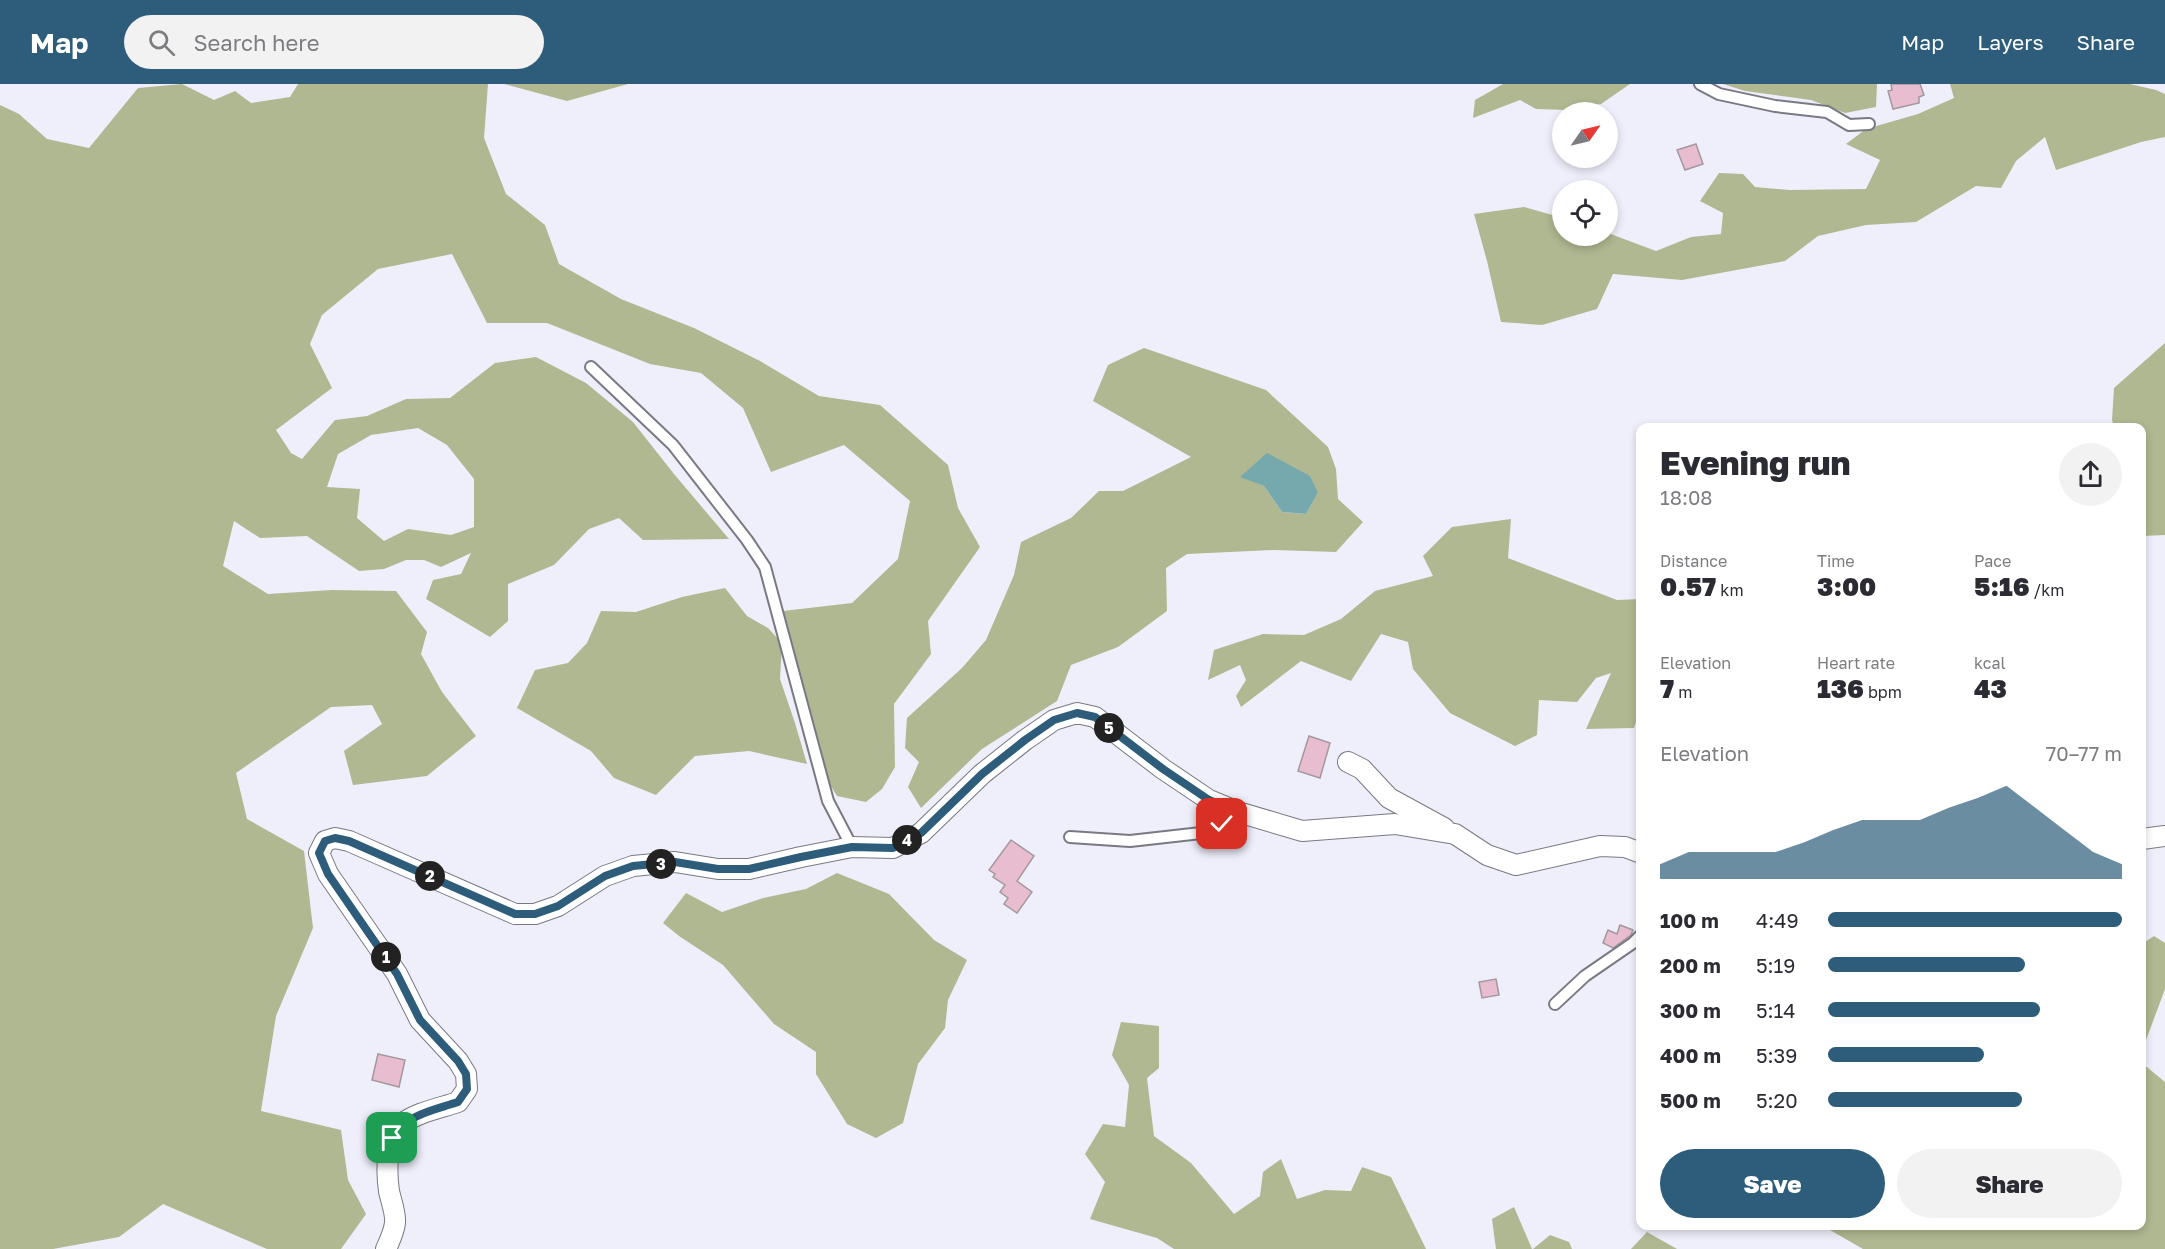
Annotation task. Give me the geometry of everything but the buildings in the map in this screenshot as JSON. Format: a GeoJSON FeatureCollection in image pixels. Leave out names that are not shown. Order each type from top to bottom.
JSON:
{"type":"FeatureCollection","features":[{"type":"Feature","properties":{"kind":"street"},"geometry":{"type":"LineString","coordinates":[[386,1249],[396,1220],[389,1190],[387,1167],[392,1138],[401,1125],[413,1117],[458,1102],[467,1089],[466,1074],[458,1061],[420,1020],[397,974],[328,874],[319,853],[325,841],[335,838],[349,841],[515,914],[535,914],[558,906],[605,876],[633,866],[675,862],[718,869],[749,869],[852,847],[893,848],[921,833],[982,774],[1025,740],[1054,720],[1077,713],[1095,717],[1163,769],[1209,800],[1238,812],[1302,831],[1395,824],[1455,834]]}},
{"type":"Feature","properties":{"kind":"street"},"geometry":{"type":"LineString","coordinates":[[1348,762],[1362,769],[1389,798],[1455,834],[1487,855],[1516,865],[1599,846],[1625,847],[1636,851]]}},
{"type":"Feature","properties":{"kind":"street"},"geometry":{"type":"LineString","coordinates":[[2146,838],[2165,836]]}},
{"type":"Feature","properties":{"kind":"lane"},"geometry":{"type":"LineString","coordinates":[[1700,84],[1719,94],[1775,106],[1827,112],[1849,125],[1869,124]]}},
{"type":"Feature","properties":{"kind":"lane"},"geometry":{"type":"LineString","coordinates":[[591,367],[673,445],[747,540],[765,567],[828,801],[852,847]]}},
{"type":"Feature","properties":{"kind":"lane"},"geometry":{"type":"LineString","coordinates":[[1071,837],[1130,841],[1210,832],[1238,812]]}},
{"type":"Feature","properties":{"kind":"lane"},"geometry":{"type":"LineString","coordinates":[[1555,1005],[1585,976],[1636,940]]}},
{"type":"Feature","properties":{"kind":"green space"},"geometry":{"type":"Polygon","coordinates":[[[182,84],[214,100],[235,91],[251,103],[290,97],[298,84],[488,84],[484,138],[506,194],[545,225],[559,264],[621,299],[694,328],[760,361],[819,396],[880,405],[948,465],[958,508],[980,547],[928,621],[931,654],[894,704],[895,767],[882,789],[866,802],[837,796],[824,775],[783,611],[852,603],[898,559],[910,501],[844,445],[771,472],[743,408],[701,373],[650,364],[547,323],[487,323],[452,254],[378,269],[322,315],[310,344],[332,388],[276,430],[291,453],[302,459],[335,420],[367,416],[406,399],[450,398],[495,363],[536,357],[586,383],[633,422],[729,539],[643,540],[619,518],[589,529],[554,565],[508,584],[508,621],[490,637],[426,599],[433,580],[461,574],[471,553],[441,567],[424,560],[406,560],[384,569],[359,571],[307,536],[260,538],[234,521],[223,566],[268,594],[332,590],[396,591],[427,632],[421,654],[442,692],[476,736],[427,776],[353,785],[344,751],[382,724],[372,705],[331,707],[236,773],[247,819],[304,851],[313,928],[276,1016],[261,1111],[341,1130],[348,1180],[366,1214],[341,1249],[267,1249],[163,1204],[119,1237],[53,1249],[0,1249],[0,105],[19,114],[47,139],[89,148],[138,88],[182,84]],[[418,428],[371,435],[338,454],[327,487],[360,489],[357,518],[384,541],[408,529],[451,535],[474,527],[474,479],[447,445],[418,428]]]}},
{"type":"Feature","properties":{"kind":"green space"},"geometry":{"type":"Polygon","coordinates":[[[504,84],[628,84],[567,101],[504,84]]]}},
{"type":"Feature","properties":{"kind":"green space"},"geometry":{"type":"Polygon","coordinates":[[[1503,84],[1630,84],[1604,102],[1552,102],[1552,110],[1536,109],[1520,100],[1473,118],[1475,100],[1503,84]]]}},
{"type":"Feature","properties":{"kind":"green space"},"geometry":{"type":"Polygon","coordinates":[[[1723,84],[1877,84],[1876,107],[1845,113],[1811,100],[1745,91],[1723,84]]]}},
{"type":"Feature","properties":{"kind":"green space"},"geometry":{"type":"Polygon","coordinates":[[[1950,84],[2130,84],[2165,94],[2165,137],[2141,142],[2056,170],[2045,137],[2016,161],[2001,188],[1976,186],[1916,222],[1866,225],[1818,236],[1785,261],[1682,280],[1613,274],[1597,309],[1542,325],[1501,322],[1474,214],[1524,207],[1552,215],[1552,246],[1618,246],[1618,237],[1656,251],[1691,237],[1721,234],[1723,213],[1700,201],[1719,173],[1743,174],[1755,187],[1790,190],[1866,189],[1880,160],[1846,144],[1866,129],[1918,114],[1954,98],[1950,84]]]}},
{"type":"Feature","properties":{"kind":"green space"},"geometry":{"type":"Polygon","coordinates":[[[2165,343],[2165,535],[2146,536],[2146,423],[2113,423],[2114,388],[2165,343]]]}},
{"type":"Feature","properties":{"kind":"green space"},"geometry":{"type":"Polygon","coordinates":[[[1144,348],[1266,390],[1328,447],[1336,469],[1338,499],[1363,522],[1336,552],[1274,550],[1187,554],[1166,568],[1167,611],[1118,647],[1071,665],[1057,701],[982,749],[921,808],[908,787],[919,762],[905,748],[907,718],[962,668],[986,640],[1014,575],[1021,542],[1071,518],[1099,491],[1123,491],[1191,457],[1093,401],[1108,365],[1144,348]],[[1240,476],[1264,486],[1282,512],[1306,514],[1318,493],[1240,476]]]}},
{"type":"Feature","properties":{"kind":"green space"},"geometry":{"type":"Polygon","coordinates":[[[1511,519],[1508,558],[1617,600],[1636,599],[1636,722],[1634,728],[1586,729],[1611,673],[1596,678],[1577,702],[1539,700],[1537,735],[1515,746],[1450,713],[1413,669],[1408,642],[1381,634],[1351,681],[1301,661],[1241,707],[1236,696],[1246,680],[1240,665],[1208,680],[1214,650],[1263,634],[1304,635],[1341,619],[1375,591],[1433,576],[1423,556],[1452,527],[1511,519]]]}},
{"type":"Feature","properties":{"kind":"green space"},"geometry":{"type":"Polygon","coordinates":[[[725,588],[747,616],[768,628],[782,643],[780,679],[807,764],[749,751],[695,756],[656,795],[614,778],[591,751],[517,708],[535,670],[568,663],[587,643],[601,611],[636,612],[682,597],[725,588]]]}},
{"type":"Feature","properties":{"kind":"green space"},"geometry":{"type":"Polygon","coordinates":[[[837,873],[889,894],[934,940],[967,960],[948,1000],[945,1028],[918,1064],[903,1123],[876,1138],[847,1124],[816,1074],[816,1052],[774,1024],[723,965],[663,923],[686,893],[722,912],[763,898],[806,889],[837,873]]]}},
{"type":"Feature","properties":{"kind":"green space"},"geometry":{"type":"Polygon","coordinates":[[[2154,936],[2165,943],[2165,989],[2146,1040],[2146,941],[2154,936]]]}},
{"type":"Feature","properties":{"kind":"green space"},"geometry":{"type":"Polygon","coordinates":[[[1121,1022],[1159,1026],[1159,1068],[1147,1078],[1154,1136],[1191,1163],[1234,1214],[1260,1196],[1263,1172],[1281,1159],[1297,1199],[1325,1190],[1351,1191],[1362,1167],[1391,1177],[1426,1249],[1174,1249],[1157,1238],[1090,1219],[1105,1182],[1085,1154],[1103,1124],[1125,1127],[1129,1085],[1112,1055],[1121,1022]]]}},
{"type":"Feature","properties":{"kind":"green space"},"geometry":{"type":"Polygon","coordinates":[[[2146,1066],[2165,1082],[2165,1249],[1863,1249],[1830,1230],[2146,1230],[2146,1066]]]}},
{"type":"Feature","properties":{"kind":"green space"},"geometry":{"type":"Polygon","coordinates":[[[1514,1207],[1532,1249],[1496,1249],[1492,1219],[1514,1207]]]}},
{"type":"Feature","properties":{"kind":"green space"},"geometry":{"type":"Polygon","coordinates":[[[1647,1232],[1677,1249],[1631,1249],[1647,1232]]]}},
{"type":"Feature","properties":{"kind":"green space"},"geometry":{"type":"Polygon","coordinates":[[[1550,1235],[1569,1242],[1572,1249],[1533,1249],[1550,1235]]]}},
{"type":"Feature","properties":{"kind":"water"},"geometry":{"type":"Polygon","coordinates":[[[1267,453],[1310,476],[1318,493],[1306,514],[1282,512],[1264,486],[1240,477],[1267,453]]]}},
{"type":"Feature","properties":{"kind":"route"},"geometry":{"type":"LineString","coordinates":[[392,1138],[401,1125],[413,1117],[458,1102],[467,1089],[466,1074],[458,1061],[420,1020],[397,974],[328,874],[319,853],[325,841],[335,838],[349,841],[515,914],[535,914],[558,906],[605,876],[633,866],[675,862],[718,869],[749,869],[852,847],[893,848],[921,833],[982,774],[1025,740],[1054,720],[1077,713],[1095,717],[1130,745],[1209,800],[1238,812],[1222,824]]}}]}
